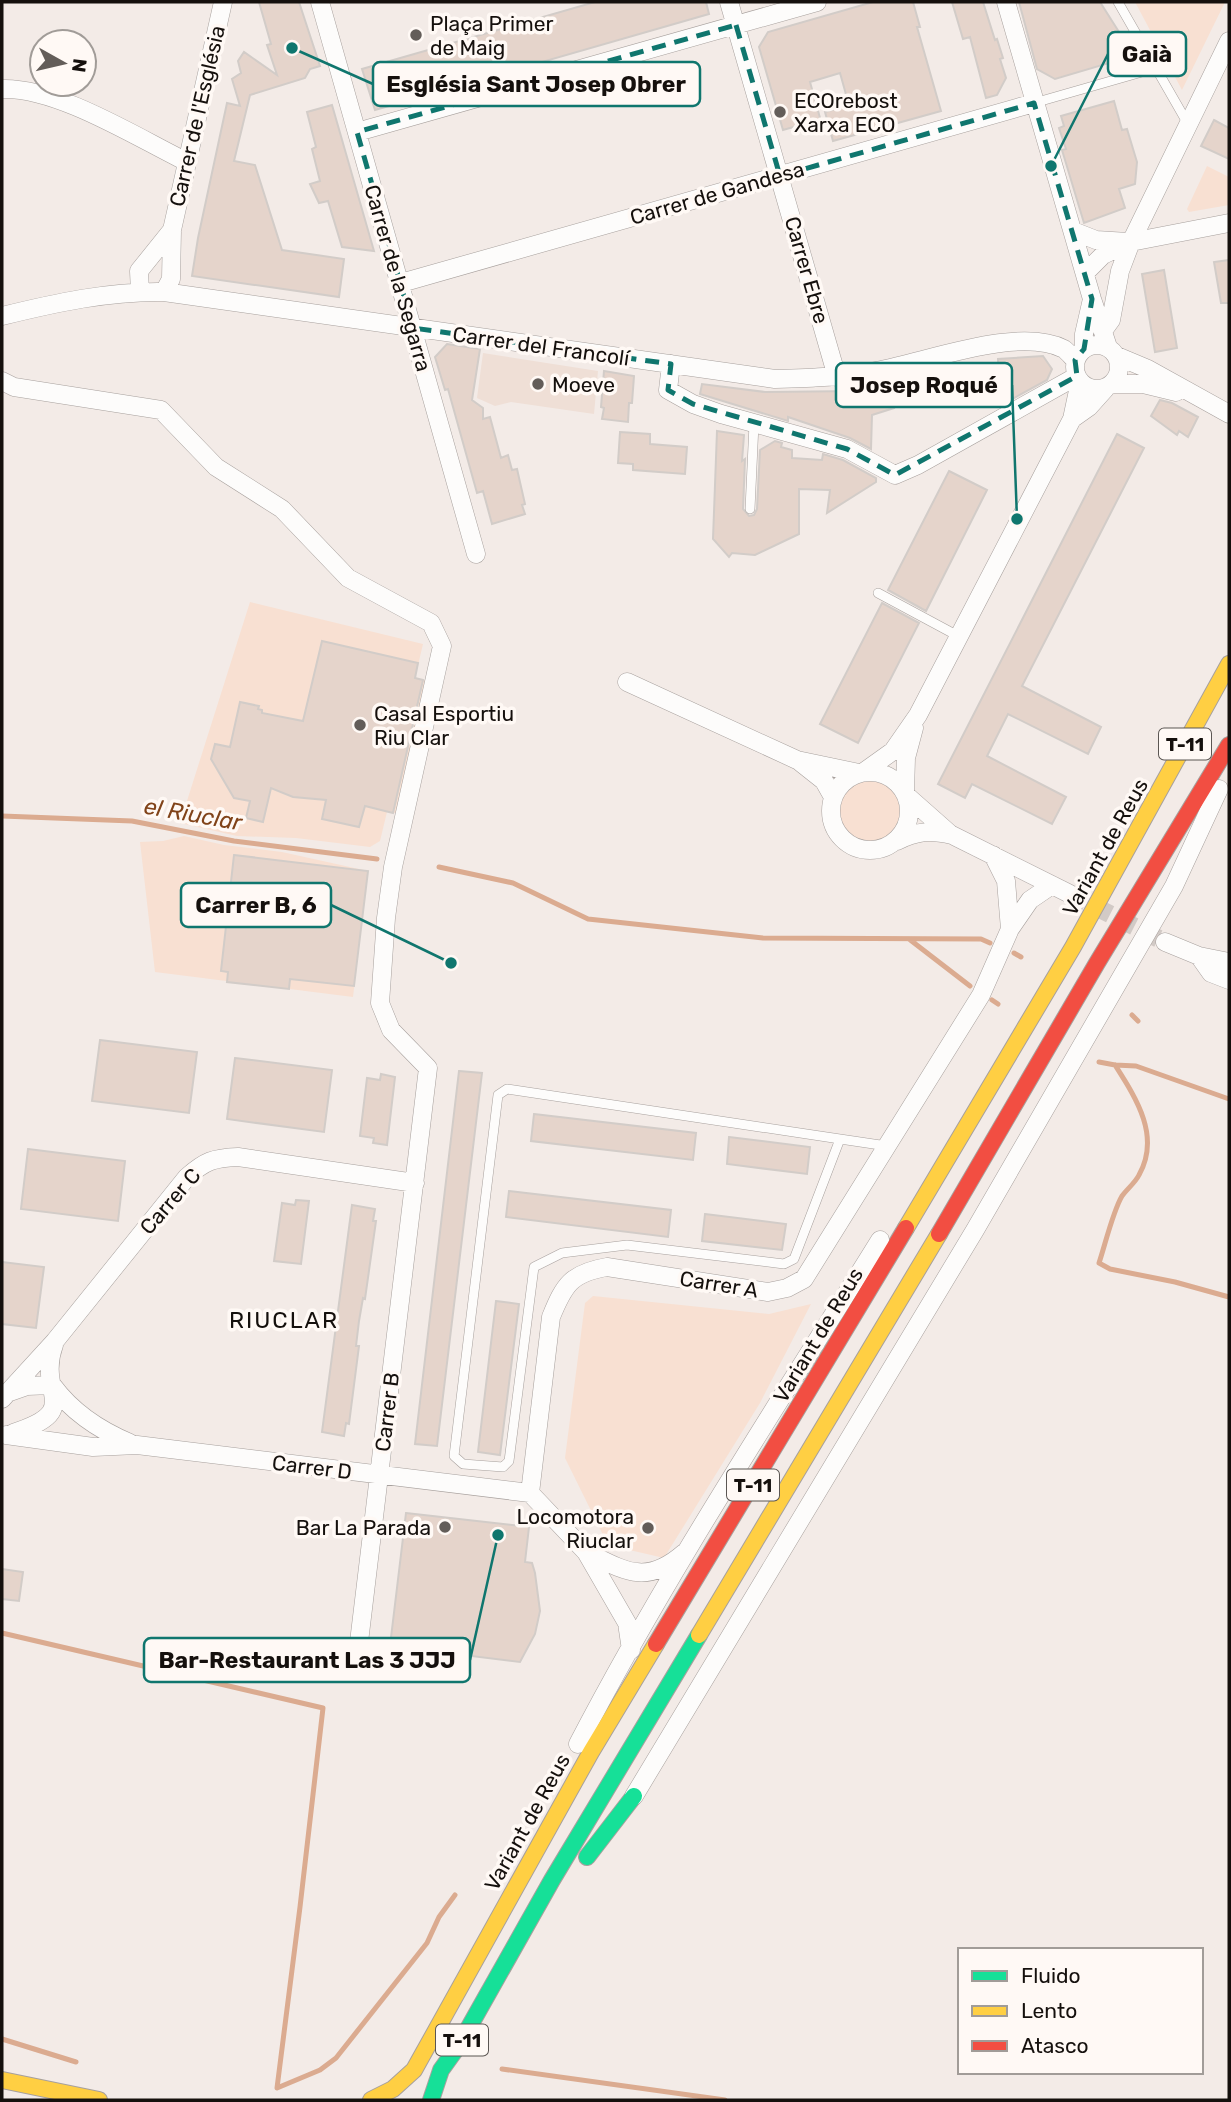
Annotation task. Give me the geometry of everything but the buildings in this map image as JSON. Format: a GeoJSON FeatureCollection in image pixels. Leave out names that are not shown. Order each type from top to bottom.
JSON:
{"type":"FeatureCollection","features":[{"type":"Feature","properties":{"kind":"highway","name":"Variant de Reus"},"geometry":{"type":"LineString","coordinates":[[366,2098],[393,2089],[414,2070],[591,1752],[757,1479],[1073,947],[1229,664]]}},
{"type":"Feature","properties":{"kind":"highway","name":"T-11"},"geometry":{"type":"LineString","coordinates":[[431,2100],[441,2070],[459,2045],[552,1880],[1229,745]]}},
{"type":"Feature","properties":{"kind":"highway"},"geometry":{"type":"LineString","coordinates":[[882,1237],[944,1141],[957,1142]]}},
{"type":"Feature","properties":{"kind":"highway"},"geometry":{"type":"LineString","coordinates":[[551,1824],[553,1792]]}},
{"type":"Feature","properties":{"kind":"highway"},"geometry":{"type":"LineString","coordinates":[[552,1880],[574,1874],[634,1796]]}},
{"type":"Feature","properties":{"kind":"highway"},"geometry":{"type":"LineString","coordinates":[[443,2100],[459,2045]]}},
{"type":"Feature","properties":{"kind":"highway"},"geometry":{"type":"LineString","coordinates":[[2,2080],[99,2100]]}},
{"type":"Feature","properties":{"kind":"street","name":"Carrer de l'Església"},"geometry":{"type":"LineString","coordinates":[[164,292],[171,279],[172,230],[223,2]]}},
{"type":"Feature","properties":{"kind":"street","name":"Carrer de la Segarra"},"geometry":{"type":"LineString","coordinates":[[320,2],[476,554]]}},
{"type":"Feature","properties":{"kind":"street","name":"Carrer Ebre"},"geometry":{"type":"LineString","coordinates":[[729,2],[837,377]]}},
{"type":"Feature","properties":{"kind":"street"},"geometry":{"type":"LineString","coordinates":[[357,132],[817,2]]}},
{"type":"Feature","properties":{"kind":"street"},"geometry":{"type":"LineString","coordinates":[[1006,2],[1092,299],[1120,366],[1118,376],[1090,407],[1072,419]]}},
{"type":"Feature","properties":{"kind":"street"},"geometry":{"type":"LineString","coordinates":[[1110,345],[1111,320],[1120,271],[1131,242],[1229,41]]}},
{"type":"Feature","properties":{"kind":"street"},"geometry":{"type":"LineString","coordinates":[[2,89],[14,88],[46,94],[187,162]]}},
{"type":"Feature","properties":{"kind":"street","name":"Carrer de Gandesa"},"geometry":{"type":"LineString","coordinates":[[401,283],[1034,103]]}},
{"type":"Feature","properties":{"kind":"street"},"geometry":{"type":"LineString","coordinates":[[1085,273],[1103,255],[1131,242],[1229,223]]}},
{"type":"Feature","properties":{"kind":"street","name":"Carrer de l'Església"},"geometry":{"type":"LineString","coordinates":[[140,292],[139,271],[172,230]]}},
{"type":"Feature","properties":{"kind":"street"},"geometry":{"type":"LineString","coordinates":[[1073,232],[1096,240],[1131,242]]}},
{"type":"Feature","properties":{"kind":"street","name":"Carrer del Francolí"},"geometry":{"type":"LineString","coordinates":[[2,316],[55,303],[140,292],[164,292],[775,379],[837,377],[882,370],[982,346],[1036,342],[1065,350],[1079,367]]}},
{"type":"Feature","properties":{"kind":"street"},"geometry":{"type":"LineString","coordinates":[[1070,894],[952,835],[934,831],[916,832],[883,848],[858,849],[846,843],[837,833],[830,809],[839,786],[893,751],[918,715],[1072,419],[1084,334],[1092,299]]}},
{"type":"Feature","properties":{"kind":"street"},"geometry":{"type":"LineString","coordinates":[[671,364],[668,390],[692,404],[847,449],[895,475],[918,465],[1079,367],[1100,344],[1110,345],[1193,396],[1229,414]]}},
{"type":"Feature","properties":{"kind":"street"},"geometry":{"type":"LineString","coordinates":[[1079,367],[1087,387],[1096,390],[1109,386],[1143,384],[1193,396]]}},
{"type":"Feature","properties":{"kind":"street","name":"Carrer B"},"geometry":{"type":"LineString","coordinates":[[2,381],[14,387],[161,411],[216,467],[282,509],[348,578],[431,624],[442,646],[393,867],[386,918],[380,1003],[391,1030],[428,1068],[359,1642]]}},
{"type":"Feature","properties":{"kind":"street"},"geometry":{"type":"LineString","coordinates":[[627,682],[797,760],[824,781],[833,797]]}},
{"type":"Feature","properties":{"kind":"street"},"geometry":{"type":"LineString","coordinates":[[894,842],[903,833],[908,821],[906,758],[918,715]]}},
{"type":"Feature","properties":{"kind":"street"},"geometry":{"type":"LineString","coordinates":[[797,760],[862,772],[881,772],[895,780],[906,794],[952,835]]}},
{"type":"Feature","properties":{"kind":"street"},"geometry":{"type":"LineString","coordinates":[[634,1796],[975,1230],[1174,886],[1229,770]]}},
{"type":"Feature","properties":{"kind":"street","name":"Carrer A"},"geometry":{"type":"LineString","coordinates":[[993,855],[1006,881],[1010,929]]}},
{"type":"Feature","properties":{"kind":"street","name":"Carrer A"},"geometry":{"type":"LineString","coordinates":[[530,1493],[551,1317],[560,1296],[573,1278],[589,1270],[607,1267],[768,1292],[787,1288],[804,1279],[981,995],[1010,929],[1030,900],[1052,885]]}},
{"type":"Feature","properties":{"kind":"street"},"geometry":{"type":"LineString","coordinates":[[1165,942],[1199,956],[1229,962]]}},
{"type":"Feature","properties":{"kind":"street"},"geometry":{"type":"LineString","coordinates":[[1199,956],[1211,973],[1229,980]]}},
{"type":"Feature","properties":{"kind":"street","name":"Carrer C"},"geometry":{"type":"LineString","coordinates":[[4,1396],[55,1341],[187,1177],[202,1164],[217,1158],[237,1157],[415,1183]]}},
{"type":"Feature","properties":{"kind":"street"},"geometry":{"type":"LineString","coordinates":[[553,1792],[610,1684],[690,1548],[882,1237]]}},
{"type":"Feature","properties":{"kind":"street"},"geometry":{"type":"LineString","coordinates":[[4,1436],[37,1425],[48,1418],[54,1409],[48,1364],[55,1341]]}},
{"type":"Feature","properties":{"kind":"street"},"geometry":{"type":"LineString","coordinates":[[4,1396],[26,1386],[52,1385]]}},
{"type":"Feature","properties":{"kind":"street","name":"Carrer D"},"geometry":{"type":"LineString","coordinates":[[52,1385],[82,1417],[111,1435],[137,1445]]}},
{"type":"Feature","properties":{"kind":"street","name":"Carrer D"},"geometry":{"type":"LineString","coordinates":[[4,1436],[93,1447],[137,1445],[530,1493]]}},
{"type":"Feature","properties":{"kind":"street"},"geometry":{"type":"LineString","coordinates":[[530,1493],[586,1552],[627,1623],[631,1650]]}},
{"type":"Feature","properties":{"kind":"street"},"geometry":{"type":"LineString","coordinates":[[586,1552],[627,1572],[649,1573],[674,1562],[690,1548]]}},
{"type":"Feature","properties":{"kind":"lane"},"geometry":{"type":"LineString","coordinates":[[1118,2],[1188,126]]}},
{"type":"Feature","properties":{"kind":"lane"},"geometry":{"type":"LineString","coordinates":[[1034,103],[1156,68]]}},
{"type":"Feature","properties":{"kind":"lane"},"geometry":{"type":"LineString","coordinates":[[750,509],[754,424]]}},
{"type":"Feature","properties":{"kind":"lane"},"geometry":{"type":"LineString","coordinates":[[878,593],[958,636]]}},
{"type":"Feature","properties":{"kind":"lane"},"geometry":{"type":"LineString","coordinates":[[840,1139],[794,1259],[784,1264],[627,1245],[562,1253],[534,1267],[509,1461],[503,1467],[463,1464],[454,1457],[498,1095],[507,1089],[887,1146]]}},
{"type":"Feature","properties":{"kind":"highlighted area"},"geometry":{"type":"Polygon","coordinates":[[[736,25],[780,176],[1034,103],[1092,299],[1084,349],[1075,360],[1077,376],[895,475],[847,449],[693,404],[668,390],[671,364],[413,328],[357,132],[736,25]]]}},
{"type":"Feature","properties":{"kind":"shaded area"},"geometry":{"type":"Polygon","coordinates":[[[1135,2],[1225,2],[1182,90],[1135,2]]]}},
{"type":"Feature","properties":{"kind":"shaded area"},"geometry":{"type":"Polygon","coordinates":[[[1207,166],[1229,177],[1229,205],[1189,212],[1187,209],[1207,166]]]}},
{"type":"Feature","properties":{"kind":"shaded area","name":"Moeve"},"geometry":{"type":"Polygon","coordinates":[[[483,353],[598,371],[594,414],[511,402],[495,406],[477,398],[483,353]]]}},
{"type":"Feature","properties":{"kind":"shaded area"},"geometry":{"type":"Polygon","coordinates":[[[250,602],[423,644],[415,678],[427,681],[396,813],[387,812],[380,841],[370,847],[296,838],[237,836],[180,823],[250,602]]]}},
{"type":"Feature","properties":{"kind":"shaded area"},"geometry":{"type":"Polygon","coordinates":[[[864,781],[876,781],[892,789],[898,799],[898,823],[892,833],[876,841],[864,841],[848,833],[840,817],[840,805],[848,789],[864,781]]]}},
{"type":"Feature","properties":{"kind":"shaded area"},"geometry":{"type":"Polygon","coordinates":[[[184,836],[224,845],[282,852],[368,871],[353,997],[155,972],[140,842],[163,841],[184,836]]]}},
{"type":"Feature","properties":{"kind":"shaded area"},"geometry":{"type":"Polygon","coordinates":[[[593,1296],[769,1314],[811,1304],[760,1403],[664,1558],[608,1545],[565,1458],[585,1303],[593,1296]]]}},
{"type":"Feature","properties":{"kind":"waterway","name":"el Riuclar"},"geometry":{"type":"LineString","coordinates":[[2,816],[132,821],[234,841],[377,859]]}},
{"type":"Feature","properties":{"kind":"waterway"},"geometry":{"type":"LineString","coordinates":[[439,867],[513,883],[588,919],[763,938],[981,939],[990,943]]}},
{"type":"Feature","properties":{"kind":"waterway"},"geometry":{"type":"LineString","coordinates":[[909,939],[970,986]]}},
{"type":"Feature","properties":{"kind":"waterway"},"geometry":{"type":"LineString","coordinates":[[1014,953],[1021,957]]}},
{"type":"Feature","properties":{"kind":"waterway"},"geometry":{"type":"LineString","coordinates":[[992,1000],[998,1004]]}},
{"type":"Feature","properties":{"kind":"waterway"},"geometry":{"type":"LineString","coordinates":[[1132,1015],[1138,1021]]}},
{"type":"Feature","properties":{"kind":"waterway"},"geometry":{"type":"LineString","coordinates":[[1099,1062],[1136,1066],[1229,1099]]}},
{"type":"Feature","properties":{"kind":"waterway"},"geometry":{"type":"LineString","coordinates":[[1115,1065],[1138,1104],[1147,1132],[1147,1146],[1139,1175],[1122,1196],[1112,1219],[1099,1263],[1110,1269],[1175,1282],[1229,1297]]}},
{"type":"Feature","properties":{"kind":"waterway"},"geometry":{"type":"LineString","coordinates":[[2,1633],[323,1708],[277,2088],[320,2070],[336,2058],[427,1943],[439,1917],[455,1895]]}},
{"type":"Feature","properties":{"kind":"waterway"},"geometry":{"type":"LineString","coordinates":[[2,2039],[76,2062]]}},
{"type":"Feature","properties":{"kind":"waterway"},"geometry":{"type":"LineString","coordinates":[[502,2069],[725,2100]]}},
{"type":"Feature","properties":{"kind":"tunnel"},"geometry":{"type":"LineString","coordinates":[[1070,894],[1165,942]]}},
{"type":"Feature","properties":{"kind":"traffic: fast"},"geometry":{"type":"LineString","coordinates":[[431,2100],[441,2070],[459,2045],[552,1880],[699,1635]]}},
{"type":"Feature","properties":{"kind":"traffic: fast"},"geometry":{"type":"LineString","coordinates":[[587,1857],[634,1796]]}},
{"type":"Feature","properties":{"kind":"traffic: slow"},"geometry":{"type":"LineString","coordinates":[[906,1228],[1073,947],[1229,664]]}},
{"type":"Feature","properties":{"kind":"traffic: slow"},"geometry":{"type":"LineString","coordinates":[[699,1635],[939,1234]]}},
{"type":"Feature","properties":{"kind":"traffic: slow"},"geometry":{"type":"LineString","coordinates":[[371,2100],[393,2089],[414,2070],[591,1752],[656,1644]]}},
{"type":"Feature","properties":{"kind":"traffic: slow"},"geometry":{"type":"LineString","coordinates":[[2,2080],[99,2100]]}},
{"type":"Feature","properties":{"kind":"traffic: jam"},"geometry":{"type":"LineString","coordinates":[[939,1234],[1097,963],[1229,745]]}},
{"type":"Feature","properties":{"kind":"traffic: jam"},"geometry":{"type":"LineString","coordinates":[[656,1644],[906,1228]]}},
{"type":"Feature","properties":{"kind":"place","name":"Plaça Primer de Maig"},"geometry":{"type":"Point","coordinates":[416,35]}},
{"type":"Feature","properties":{"kind":"place","name":"Església Sant Josep Obrer"},"geometry":{"type":"Point","coordinates":[292,48]}},
{"type":"Feature","properties":{"kind":"place","name":"ECOrebost Xarxa ECO"},"geometry":{"type":"Point","coordinates":[780,112]}},
{"type":"Feature","properties":{"kind":"place","name":"Gaià"},"geometry":{"type":"Point","coordinates":[1051,166]}},
{"type":"Feature","properties":{"kind":"place","name":"Moeve"},"geometry":{"type":"Point","coordinates":[538,384]}},
{"type":"Feature","properties":{"kind":"place","name":"Josep Roqué"},"geometry":{"type":"Point","coordinates":[1017,519]}},
{"type":"Feature","properties":{"kind":"place","name":"Casal Esportiu Riu Clar"},"geometry":{"type":"Point","coordinates":[360,725]}},
{"type":"Feature","properties":{"kind":"place","name":"Carrer B, 6"},"geometry":{"type":"Point","coordinates":[451,963]}},
{"type":"Feature","properties":{"kind":"place","name":"Bar La Parada"},"geometry":{"type":"Point","coordinates":[445,1527]}},
{"type":"Feature","properties":{"kind":"place","name":"Locomotora Riuclar"},"geometry":{"type":"Point","coordinates":[648,1528]}},
{"type":"Feature","properties":{"kind":"place","name":"Bar-Restaurant Las 3 JJJ"},"geometry":{"type":"Point","coordinates":[498,1535]}},
{"type":"Feature","properties":{"kind":"district","name":"RIUCLAR"},"geometry":{"type":"Point","coordinates":[284,1320]}}]}
